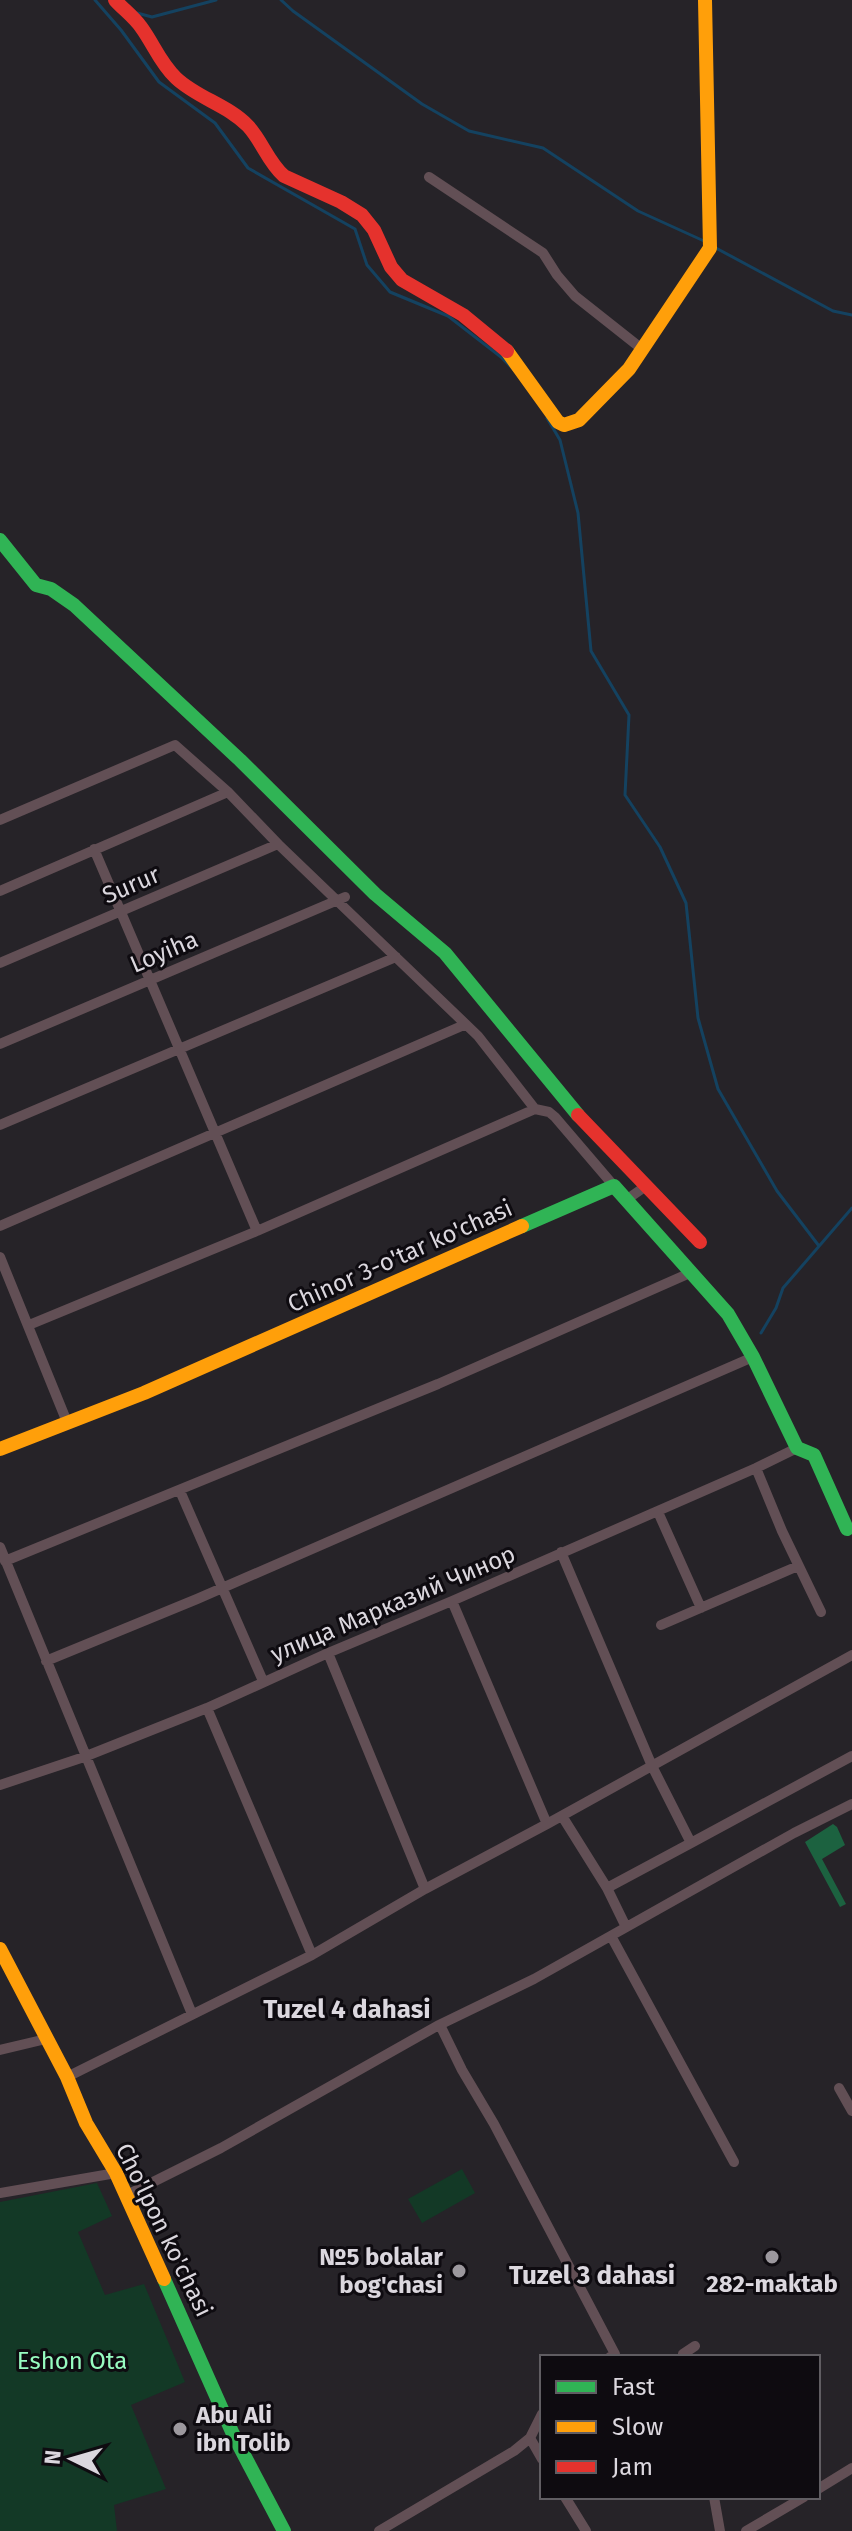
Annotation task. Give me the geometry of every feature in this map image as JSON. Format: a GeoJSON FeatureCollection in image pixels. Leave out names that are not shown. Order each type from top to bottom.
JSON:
{"type":"FeatureCollection","features":[{"type":"Feature","properties":{"kind":"street"},"geometry":{"type":"LineString","coordinates":[[115,0],[141,27],[153,49],[175,77],[248,126],[277,170],[365,218],[375,233],[385,259],[400,278],[457,311],[511,355],[555,419],[563,425],[579,420],[629,369],[710,248],[705,0]]}},
{"type":"Feature","properties":{"kind":"street"},"geometry":{"type":"LineString","coordinates":[[429,177],[543,253],[575,296],[642,349]]}},
{"type":"Feature","properties":{"kind":"street"},"geometry":{"type":"LineString","coordinates":[[0,540],[36,585],[51,589],[74,605],[240,760],[375,894],[445,953],[565,1101],[700,1242]]}},
{"type":"Feature","properties":{"kind":"street"},"geometry":{"type":"LineString","coordinates":[[0,820],[175,745],[340,899],[478,1036],[535,1109]]}},
{"type":"Feature","properties":{"kind":"street"},"geometry":{"type":"LineString","coordinates":[[0,891],[228,792]]}},
{"type":"Feature","properties":{"kind":"street","name":"Surur"},"geometry":{"type":"LineString","coordinates":[[0,963],[278,844]]}},
{"type":"Feature","properties":{"kind":"street"},"geometry":{"type":"LineString","coordinates":[[94,849],[257,1231]]}},
{"type":"Feature","properties":{"kind":"street","name":"Loyiha"},"geometry":{"type":"LineString","coordinates":[[0,1044],[340,899]]}},
{"type":"Feature","properties":{"kind":"street"},"geometry":{"type":"LineString","coordinates":[[0,1125],[396,957]]}},
{"type":"Feature","properties":{"kind":"street"},"geometry":{"type":"LineString","coordinates":[[0,1226],[464,1025]]}},
{"type":"Feature","properties":{"kind":"street"},"geometry":{"type":"LineString","coordinates":[[29,1325],[257,1231],[535,1109],[549,1112],[728,1314],[753,1357],[797,1448],[814,1455],[847,1529]]}},
{"type":"Feature","properties":{"kind":"street","name":"Chinor 3-o'tar ko'chasi"},"geometry":{"type":"LineString","coordinates":[[0,1449],[144,1393],[614,1186]]}},
{"type":"Feature","properties":{"kind":"street"},"geometry":{"type":"LineString","coordinates":[[626,1200],[646,1186]]}},
{"type":"Feature","properties":{"kind":"street"},"geometry":{"type":"LineString","coordinates":[[0,1257],[67,1422]]}},
{"type":"Feature","properties":{"kind":"street"},"geometry":{"type":"LineString","coordinates":[[5,1561],[438,1384],[690,1273]]}},
{"type":"Feature","properties":{"kind":"street"},"geometry":{"type":"LineString","coordinates":[[46,1661],[753,1357]]}},
{"type":"Feature","properties":{"kind":"street","name":"улица Марказий Чинор"},"geometry":{"type":"LineString","coordinates":[[0,1785],[84,1757],[207,1708],[263,1681],[658,1512],[797,1448]]}},
{"type":"Feature","properties":{"kind":"street"},"geometry":{"type":"LineString","coordinates":[[756,1468],[821,1612]]}},
{"type":"Feature","properties":{"kind":"street"},"geometry":{"type":"LineString","coordinates":[[180,1491],[263,1681]]}},
{"type":"Feature","properties":{"kind":"street"},"geometry":{"type":"LineString","coordinates":[[658,1512],[701,1608]]}},
{"type":"Feature","properties":{"kind":"street"},"geometry":{"type":"LineString","coordinates":[[0,1547],[192,2014]]}},
{"type":"Feature","properties":{"kind":"street"},"geometry":{"type":"LineString","coordinates":[[561,1552],[652,1766],[691,1843]]}},
{"type":"Feature","properties":{"kind":"street"},"geometry":{"type":"LineString","coordinates":[[661,1625],[798,1566]]}},
{"type":"Feature","properties":{"kind":"street"},"geometry":{"type":"LineString","coordinates":[[452,1601],[547,1824]]}},
{"type":"Feature","properties":{"kind":"street"},"geometry":{"type":"LineString","coordinates":[[328,1653],[425,1889]]}},
{"type":"Feature","properties":{"kind":"street"},"geometry":{"type":"LineString","coordinates":[[67,2077],[312,1955],[425,1889],[852,1655]]}},
{"type":"Feature","properties":{"kind":"street"},"geometry":{"type":"LineString","coordinates":[[207,1708],[312,1955]]}},
{"type":"Feature","properties":{"kind":"street"},"geometry":{"type":"LineString","coordinates":[[607,1888],[852,1756]]}},
{"type":"Feature","properties":{"kind":"street"},"geometry":{"type":"LineString","coordinates":[[127,2195],[221,2148],[440,2025],[534,1979],[794,1833],[852,1804]]}},
{"type":"Feature","properties":{"kind":"street"},"geometry":{"type":"LineString","coordinates":[[562,1816],[607,1888],[626,1927]]}},
{"type":"Feature","properties":{"kind":"street"},"geometry":{"type":"LineString","coordinates":[[611,1936],[734,2162]]}},
{"type":"Feature","properties":{"kind":"street","name":"Cho'lpon ko'chasi"},"geometry":{"type":"LineString","coordinates":[[0,1949],[67,2077],[86,2123],[127,2195],[233,2434],[284,2531]]}},
{"type":"Feature","properties":{"kind":"street"},"geometry":{"type":"LineString","coordinates":[[440,2025],[613,2355]]}},
{"type":"Feature","properties":{"kind":"street"},"geometry":{"type":"LineString","coordinates":[[0,2050],[46,2039]]}},
{"type":"Feature","properties":{"kind":"street"},"geometry":{"type":"LineString","coordinates":[[839,2088],[852,2111]]}},
{"type":"Feature","properties":{"kind":"street"},"geometry":{"type":"LineString","coordinates":[[0,2193],[116,2173]]}},
{"type":"Feature","properties":{"kind":"street"},"geometry":{"type":"LineString","coordinates":[[683,2355],[695,2346]]}},
{"type":"Feature","properties":{"kind":"street"},"geometry":{"type":"LineString","coordinates":[[379,2531],[514,2451],[530,2438],[540,2418]]}},
{"type":"Feature","properties":{"kind":"street"},"geometry":{"type":"LineString","coordinates":[[530,2438],[540,2456]]}},
{"type":"Feature","properties":{"kind":"street"},"geometry":{"type":"LineString","coordinates":[[820,2488],[852,2468]]}},
{"type":"Feature","properties":{"kind":"street"},"geometry":{"type":"LineString","coordinates":[[566,2499],[586,2531]]}},
{"type":"Feature","properties":{"kind":"street"},"geometry":{"type":"LineString","coordinates":[[714,2499],[720,2531]]}},
{"type":"Feature","properties":{"kind":"street"},"geometry":{"type":"LineString","coordinates":[[746,2531],[766,2526],[801,2499]]}},
{"type":"Feature","properties":{"kind":"green space"},"geometry":{"type":"Polygon","coordinates":[[[833,1824],[845,1845],[822,1859],[846,1904],[840,1907],[805,1842],[833,1824]]]}},
{"type":"Feature","properties":{"kind":"green space"},"geometry":{"type":"Polygon","coordinates":[[[462,2169],[475,2193],[422,2223],[408,2199],[462,2169]]]}},
{"type":"Feature","properties":{"kind":"green space","name":"Eshon Ota"},"geometry":{"type":"Polygon","coordinates":[[[97,2183],[112,2216],[78,2232],[105,2295],[144,2284],[185,2382],[131,2405],[166,2489],[114,2505],[117,2531],[0,2531],[0,2202],[97,2183]]]}},
{"type":"Feature","properties":{"kind":"waterway"},"geometry":{"type":"LineString","coordinates":[[95,0],[159,82],[215,123],[248,168],[355,229],[367,265],[390,292],[448,316],[516,372]]}},
{"type":"Feature","properties":{"kind":"waterway"},"geometry":{"type":"LineString","coordinates":[[137,13],[152,17],[216,0]]}},
{"type":"Feature","properties":{"kind":"waterway"},"geometry":{"type":"LineString","coordinates":[[281,0],[422,104],[469,131],[543,148],[638,211],[704,241]]}},
{"type":"Feature","properties":{"kind":"waterway"},"geometry":{"type":"LineString","coordinates":[[714,247],[833,311],[852,315]]}},
{"type":"Feature","properties":{"kind":"waterway"},"geometry":{"type":"LineString","coordinates":[[547,418],[560,440],[578,513],[591,651],[629,715],[625,795],[660,847],[686,903],[698,1018],[718,1089],[777,1191],[819,1246]]}},
{"type":"Feature","properties":{"kind":"waterway"},"geometry":{"type":"LineString","coordinates":[[761,1333],[776,1308],[783,1288],[852,1208]]}},
{"type":"Feature","properties":{"kind":"traffic: fast"},"geometry":{"type":"LineString","coordinates":[[0,540],[36,585],[51,589],[74,605],[240,760],[375,894],[445,953],[578,1115]]}},
{"type":"Feature","properties":{"kind":"traffic: fast"},"geometry":{"type":"LineString","coordinates":[[522,1226],[614,1186],[728,1314],[753,1357],[797,1448],[814,1455],[847,1529]]}},
{"type":"Feature","properties":{"kind":"traffic: fast"},"geometry":{"type":"LineString","coordinates":[[164,2279],[233,2434],[284,2531]]}},
{"type":"Feature","properties":{"kind":"traffic: slow"},"geometry":{"type":"LineString","coordinates":[[507,351],[558,422],[564,425],[579,420],[629,369],[710,248],[705,0]]}},
{"type":"Feature","properties":{"kind":"traffic: slow"},"geometry":{"type":"LineString","coordinates":[[0,1449],[144,1393],[522,1226]]}},
{"type":"Feature","properties":{"kind":"traffic: slow"},"geometry":{"type":"LineString","coordinates":[[0,1949],[67,2077],[86,2123],[116,2173],[164,2279]]}},
{"type":"Feature","properties":{"kind":"traffic: jam"},"geometry":{"type":"LineString","coordinates":[[115,0],[138,23],[176,78],[248,126],[284,176],[362,215],[374,230],[391,267],[402,280],[463,315],[507,351]]}},
{"type":"Feature","properties":{"kind":"traffic: jam"},"geometry":{"type":"LineString","coordinates":[[578,1115],[700,1242]]}},
{"type":"Feature","properties":{"kind":"place","name":"282-maktab"},"geometry":{"type":"Point","coordinates":[772,2257]}},
{"type":"Feature","properties":{"kind":"place","name":"№5 bolalar bog'chasi"},"geometry":{"type":"Point","coordinates":[459,2271]}},
{"type":"Feature","properties":{"kind":"place","name":"Abu Ali ibn Tolib"},"geometry":{"type":"Point","coordinates":[180,2429]}},
{"type":"Feature","properties":{"kind":"district","name":"Tuzel 4 dahasi"},"geometry":{"type":"Point","coordinates":[347,2009]}},
{"type":"Feature","properties":{"kind":"district","name":"Tuzel 3 dahasi"},"geometry":{"type":"Point","coordinates":[592,2275]}}]}
